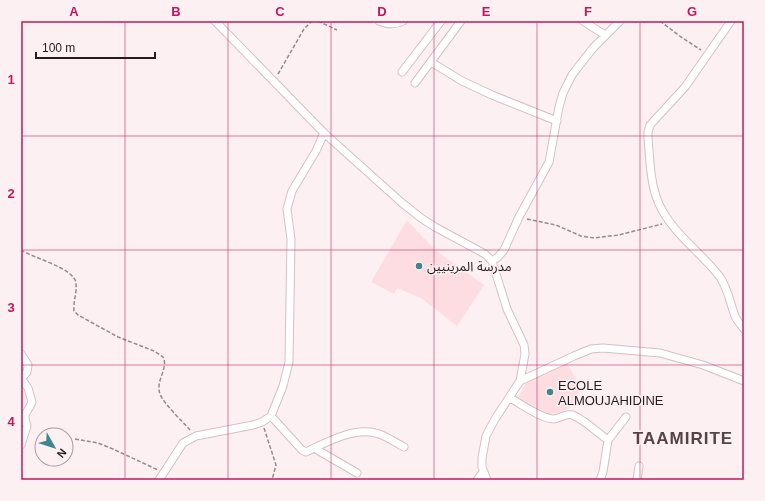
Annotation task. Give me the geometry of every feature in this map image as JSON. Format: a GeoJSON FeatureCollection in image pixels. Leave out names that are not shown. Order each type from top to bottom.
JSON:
{"type":"FeatureCollection","features":[{"type":"Feature","properties":{"kind":"street"},"geometry":{"type":"LineString","coordinates":[[215,21],[324,134],[421,218],[485,254],[492,261],[507,309],[524,345],[525,359],[520,381],[495,419],[486,436],[482,458],[483,472],[486,480]]}},
{"type":"Feature","properties":{"kind":"street"},"geometry":{"type":"LineString","coordinates":[[378,21],[390,23],[403,21]]}},
{"type":"Feature","properties":{"kind":"street"},"geometry":{"type":"LineString","coordinates":[[402,72],[441,21]]}},
{"type":"Feature","properties":{"kind":"street"},"geometry":{"type":"LineString","coordinates":[[415,83],[461,21]]}},
{"type":"Feature","properties":{"kind":"street"},"geometry":{"type":"LineString","coordinates":[[583,21],[605,35]]}},
{"type":"Feature","properties":{"kind":"street"},"geometry":{"type":"LineString","coordinates":[[492,261],[504,250],[519,217],[549,162],[563,93],[572,75],[593,48],[620,21]]}},
{"type":"Feature","properties":{"kind":"street"},"geometry":{"type":"LineString","coordinates":[[731,21],[681,92],[650,125],[648,132],[651,169],[656,197],[661,209],[670,223],[710,265],[722,281],[727,290],[736,317],[744,329]]}},
{"type":"Feature","properties":{"kind":"street"},"geometry":{"type":"LineString","coordinates":[[431,62],[468,84],[557,122]]}},
{"type":"Feature","properties":{"kind":"street"},"geometry":{"type":"LineString","coordinates":[[159,480],[183,443],[196,436],[253,425],[262,422],[271,416],[283,386],[289,362],[291,239],[287,209],[292,191],[316,151],[324,134]]}},
{"type":"Feature","properties":{"kind":"street"},"geometry":{"type":"LineString","coordinates":[[520,381],[574,356],[592,349],[603,348],[660,353],[703,365],[744,381]]}},
{"type":"Feature","properties":{"kind":"street"},"geometry":{"type":"LineString","coordinates":[[21,354],[28,365],[27,372],[22,378],[28,388],[32,402],[24,416],[27,426],[21,445]]}},
{"type":"Feature","properties":{"kind":"street"},"geometry":{"type":"LineString","coordinates":[[510,398],[537,413],[550,418],[555,419],[568,414],[576,417],[608,440]]}},
{"type":"Feature","properties":{"kind":"street"},"geometry":{"type":"LineString","coordinates":[[271,416],[302,450],[306,452],[328,441],[349,434],[368,432],[379,434],[404,448]]}},
{"type":"Feature","properties":{"kind":"street"},"geometry":{"type":"LineString","coordinates":[[600,480],[603,472],[608,440],[626,417]]}},
{"type":"Feature","properties":{"kind":"street"},"geometry":{"type":"LineString","coordinates":[[314,448],[357,473]]}},
{"type":"Feature","properties":{"kind":"street"},"geometry":{"type":"LineString","coordinates":[[637,480],[639,466]]}},
{"type":"Feature","properties":{"kind":"street"},"geometry":{"type":"LineString","coordinates":[[477,480],[483,472]]}},
{"type":"Feature","properties":{"kind":"path"},"geometry":{"type":"LineString","coordinates":[[274,81],[304,29],[312,21]]}},
{"type":"Feature","properties":{"kind":"path"},"geometry":{"type":"LineString","coordinates":[[318,21],[337,30]]}},
{"type":"Feature","properties":{"kind":"path"},"geometry":{"type":"LineString","coordinates":[[660,21],[681,37],[708,54]]}},
{"type":"Feature","properties":{"kind":"path"},"geometry":{"type":"LineString","coordinates":[[519,217],[539,223],[556,225],[581,236],[594,238],[620,235],[650,226],[670,223]]}},
{"type":"Feature","properties":{"kind":"path"},"geometry":{"type":"LineString","coordinates":[[21,250],[63,270],[74,279],[76,284],[74,311],[78,315],[118,337],[154,351],[163,357],[165,364],[160,380],[160,394],[196,436]]}},
{"type":"Feature","properties":{"kind":"path"},"geometry":{"type":"LineString","coordinates":[[262,422],[276,464],[272,480]]}},
{"type":"Feature","properties":{"kind":"path"},"geometry":{"type":"LineString","coordinates":[[75,439],[98,443],[163,473]]}},
{"type":"Feature","properties":{"kind":"shaded area","name":"مدرسة المرينيين"},"geometry":{"type":"Polygon","coordinates":[[[407,220],[435,250],[484,285],[457,326],[421,298],[397,288],[394,294],[371,282],[407,220]]]}},
{"type":"Feature","properties":{"kind":"shaded area","name":"ECOLE ALMOUJAHIDINE"},"geometry":{"type":"Polygon","coordinates":[[[567,363],[580,386],[577,398],[570,408],[552,415],[518,398],[528,379],[567,363]]]}},
{"type":"Feature","properties":{"kind":"place","name":"مدرسة المرينيين"},"geometry":{"type":"Point","coordinates":[419,266]}},
{"type":"Feature","properties":{"kind":"place","name":"ECOLE ALMOUJAHIDINE"},"geometry":{"type":"Point","coordinates":[550,392]}},
{"type":"Feature","properties":{"kind":"district","name":"TAAMIRITE"},"geometry":{"type":"Point","coordinates":[683,438]}}]}
